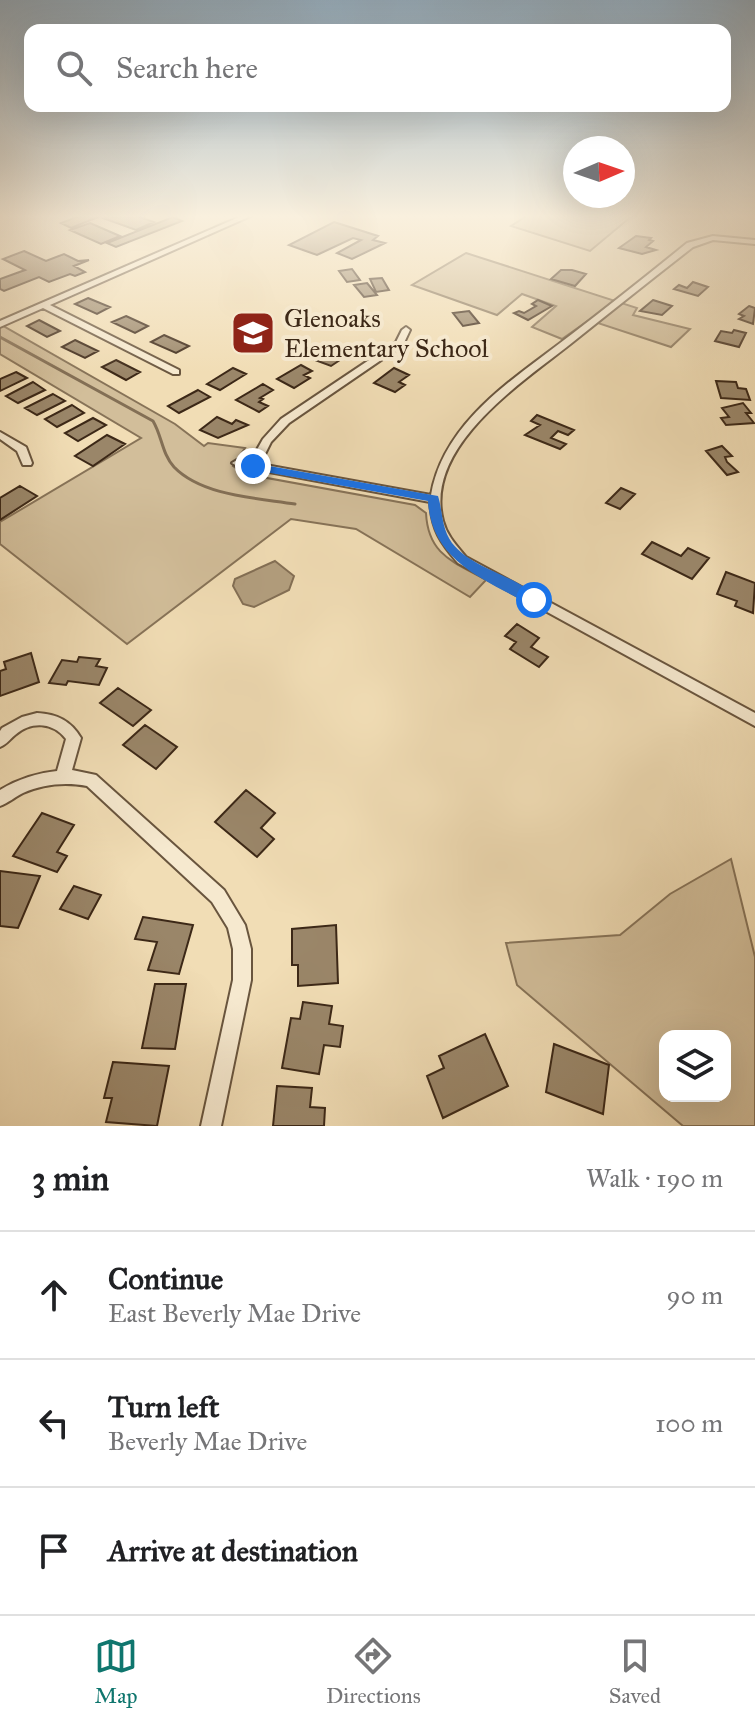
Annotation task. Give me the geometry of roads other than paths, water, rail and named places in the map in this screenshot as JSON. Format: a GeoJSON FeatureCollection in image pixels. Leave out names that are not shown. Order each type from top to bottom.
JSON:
{"type":"FeatureCollection","features":[{"type":"Feature","properties":{"kind":"street"},"geometry":{"type":"LineString","coordinates":[[0,324],[129,268]]}},
{"type":"Feature","properties":{"kind":"street"},"geometry":{"type":"LineString","coordinates":[[662,268],[488,405],[463,432],[452,451],[434,499],[435,522],[448,547],[462,560],[755,720]]}},
{"type":"Feature","properties":{"kind":"street"},"geometry":{"type":"LineString","coordinates":[[43,305],[176,372]]}},
{"type":"Feature","properties":{"kind":"street"},"geometry":{"type":"LineString","coordinates":[[253,466],[267,441],[285,421],[400,343],[406,330]]}},
{"type":"Feature","properties":{"kind":"street"},"geometry":{"type":"LineString","coordinates":[[0,435],[22,449],[27,463]]}},
{"type":"Feature","properties":{"kind":"street"},"geometry":{"type":"LineString","coordinates":[[237,463],[434,499]]}},
{"type":"Feature","properties":{"kind":"street"},"geometry":{"type":"LineString","coordinates":[[4,736],[28,720],[47,718],[59,721],[74,738],[63,777]]}},
{"type":"Feature","properties":{"kind":"street"},"geometry":{"type":"LineString","coordinates":[[8,789],[63,777],[91,780],[218,896],[236,925],[242,949],[242,980],[211,1126]]}},
{"type":"Feature","properties":{"kind":"waterway"},"geometry":{"type":"LineString","coordinates":[[0,337],[153,421],[170,462],[186,477],[231,494],[295,504]]}},
{"type":"Feature","properties":{"kind":"place","name":"Glenoaks Elementary School"},"geometry":{"type":"Point","coordinates":[253,333]}}]}
